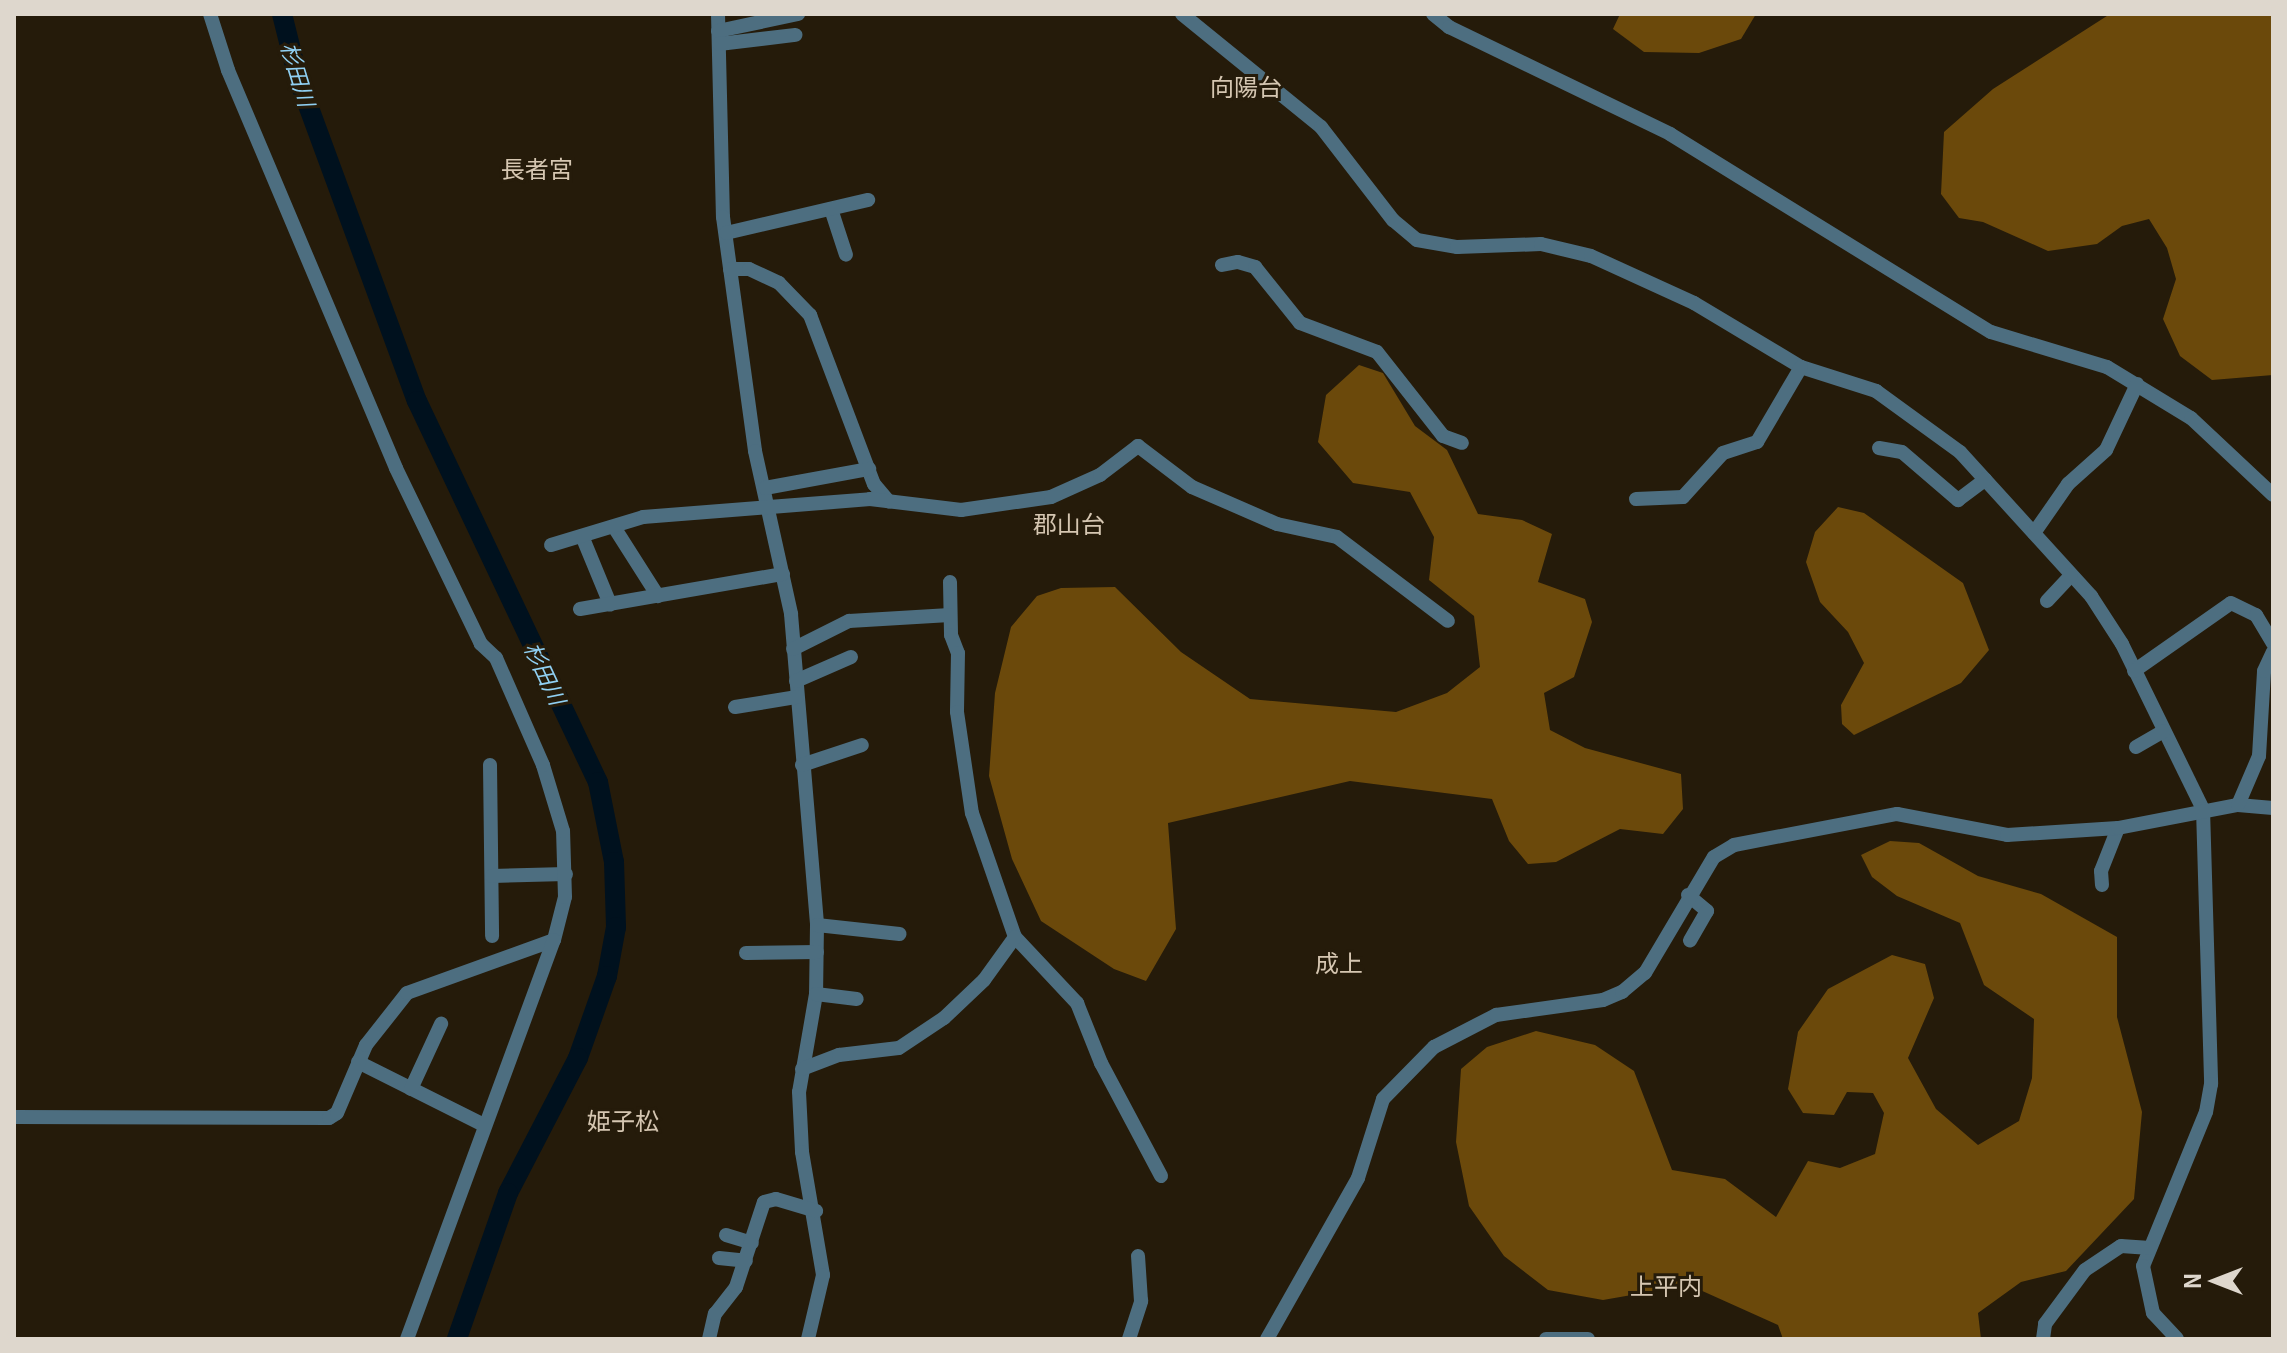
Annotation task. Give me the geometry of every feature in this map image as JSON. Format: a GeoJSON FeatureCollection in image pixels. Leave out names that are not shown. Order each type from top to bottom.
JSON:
{"type":"FeatureCollection","features":[{"type":"Feature","properties":{"kind":"street"},"geometry":{"type":"LineString","coordinates":[[210,14],[228,70],[396,468],[481,644],[496,658],[543,765],[563,831],[566,874],[554,940],[407,1339]]}},
{"type":"Feature","properties":{"kind":"street"},"geometry":{"type":"LineString","coordinates":[[718,14],[726,233],[755,451],[783,574],[793,649],[817,925],[816,994],[802,1069],[799,1121],[816,1211],[823,1275],[808,1339]]}},
{"type":"Feature","properties":{"kind":"street"},"geometry":{"type":"LineString","coordinates":[[718,38],[798,14]]}},
{"type":"Feature","properties":{"kind":"street"},"geometry":{"type":"LineString","coordinates":[[1182,14],[1321,127],[1393,220],[1417,240],[1457,247],[1541,244],[1591,256],[1694,303],[1801,367],[1876,391],[1907,409],[1985,480],[2109,620],[2203,809],[2211,1084],[2206,1112],[2143,1266],[2147,1301],[2159,1322],[2177,1339]]}},
{"type":"Feature","properties":{"kind":"street"},"geometry":{"type":"LineString","coordinates":[[1433,14],[1449,27],[1670,134],[1991,332],[2107,367],[2137,384],[2191,418],[2273,495]]}},
{"type":"Feature","properties":{"kind":"street"},"geometry":{"type":"LineString","coordinates":[[718,38],[795,35]]}},
{"type":"Feature","properties":{"kind":"street"},"geometry":{"type":"LineString","coordinates":[[726,233],[868,200]]}},
{"type":"Feature","properties":{"kind":"street"},"geometry":{"type":"LineString","coordinates":[[831,209],[846,255]]}},
{"type":"Feature","properties":{"kind":"street"},"geometry":{"type":"LineString","coordinates":[[1222,265],[1238,262],[1255,267],[1300,323],[1377,352],[1443,436],[1462,443]]}},
{"type":"Feature","properties":{"kind":"street"},"geometry":{"type":"LineString","coordinates":[[730,269],[749,269],[779,283],[810,315],[869,469],[889,502]]}},
{"type":"Feature","properties":{"kind":"street"},"geometry":{"type":"LineString","coordinates":[[1636,499],[1683,497],[1723,453],[1757,442],[1801,367]]}},
{"type":"Feature","properties":{"kind":"street"},"geometry":{"type":"LineString","coordinates":[[2034,533],[2068,484],[2106,450],[2137,384]]}},
{"type":"Feature","properties":{"kind":"street"},"geometry":{"type":"LineString","coordinates":[[551,545],[643,517],[889,502],[961,510],[1051,497],[1080,487],[1138,446],[1145,447],[1192,487],[1277,524],[1337,537],[1448,621]]}},
{"type":"Feature","properties":{"kind":"street"},"geometry":{"type":"LineString","coordinates":[[1879,448],[1902,452],[1958,500],[1985,480]]}},
{"type":"Feature","properties":{"kind":"street"},"geometry":{"type":"LineString","coordinates":[[765,488],[869,469]]}},
{"type":"Feature","properties":{"kind":"street"},"geometry":{"type":"LineString","coordinates":[[614,527],[658,596]]}},
{"type":"Feature","properties":{"kind":"street"},"geometry":{"type":"LineString","coordinates":[[582,536],[610,604]]}},
{"type":"Feature","properties":{"kind":"street"},"geometry":{"type":"LineString","coordinates":[[580,609],[783,574]]}},
{"type":"Feature","properties":{"kind":"street"},"geometry":{"type":"LineString","coordinates":[[2047,601],[2071,575]]}},
{"type":"Feature","properties":{"kind":"street"},"geometry":{"type":"LineString","coordinates":[[950,582],[950,615],[958,653],[957,712],[972,813],[1015,937],[1077,1003],[1101,1063],[1161,1176]]}},
{"type":"Feature","properties":{"kind":"street"},"geometry":{"type":"LineString","coordinates":[[2134,671],[2231,603],[2256,615],[2273,643]]}},
{"type":"Feature","properties":{"kind":"street"},"geometry":{"type":"LineString","coordinates":[[793,649],[849,621],[950,615]]}},
{"type":"Feature","properties":{"kind":"street"},"geometry":{"type":"LineString","coordinates":[[2238,805],[2259,756],[2264,671],[2273,652]]}},
{"type":"Feature","properties":{"kind":"street"},"geometry":{"type":"LineString","coordinates":[[796,681],[851,657]]}},
{"type":"Feature","properties":{"kind":"street"},"geometry":{"type":"LineString","coordinates":[[735,707],[797,697]]}},
{"type":"Feature","properties":{"kind":"street"},"geometry":{"type":"LineString","coordinates":[[2136,747],[2164,731]]}},
{"type":"Feature","properties":{"kind":"street"},"geometry":{"type":"LineString","coordinates":[[802,765],[862,745]]}},
{"type":"Feature","properties":{"kind":"street"},"geometry":{"type":"LineString","coordinates":[[490,765],[492,936]]}},
{"type":"Feature","properties":{"kind":"street"},"geometry":{"type":"LineString","coordinates":[[1267,1339],[1358,1178],[1383,1099],[1401,1075],[1434,1047],[1496,1015],[1603,1000],[1622,992],[1645,973],[1688,895],[1714,857],[1734,845],[1897,814],[2007,835],[2118,828],[2203,809],[2238,805],[2273,808]]}},
{"type":"Feature","properties":{"kind":"street"},"geometry":{"type":"LineString","coordinates":[[2102,885],[2101,871],[2118,828]]}},
{"type":"Feature","properties":{"kind":"street"},"geometry":{"type":"LineString","coordinates":[[492,876],[566,874]]}},
{"type":"Feature","properties":{"kind":"street"},"geometry":{"type":"LineString","coordinates":[[1688,895],[1707,911],[1690,941]]}},
{"type":"Feature","properties":{"kind":"street"},"geometry":{"type":"LineString","coordinates":[[817,925],[900,934]]}},
{"type":"Feature","properties":{"kind":"street"},"geometry":{"type":"LineString","coordinates":[[802,1069],[839,1055],[899,1048],[944,1018],[984,980],[1015,937]]}},
{"type":"Feature","properties":{"kind":"street"},"geometry":{"type":"LineString","coordinates":[[14,1117],[329,1118],[337,1113],[358,1062],[380,1022],[420,985],[554,940]]}},
{"type":"Feature","properties":{"kind":"street"},"geometry":{"type":"LineString","coordinates":[[746,953],[817,952]]}},
{"type":"Feature","properties":{"kind":"street"},"geometry":{"type":"LineString","coordinates":[[816,994],[857,999]]}},
{"type":"Feature","properties":{"kind":"street"},"geometry":{"type":"LineString","coordinates":[[411,1089],[441,1024]]}},
{"type":"Feature","properties":{"kind":"street"},"geometry":{"type":"LineString","coordinates":[[358,1062],[484,1125]]}},
{"type":"Feature","properties":{"kind":"street"},"geometry":{"type":"LineString","coordinates":[[709,1339],[715,1314],[736,1287],[761,1206],[770,1199],[816,1211]]}},
{"type":"Feature","properties":{"kind":"street"},"geometry":{"type":"LineString","coordinates":[[726,1235],[752,1243]]}},
{"type":"Feature","properties":{"kind":"street"},"geometry":{"type":"LineString","coordinates":[[2043,1339],[2045,1324],[2085,1270],[2121,1246],[2150,1248]]}},
{"type":"Feature","properties":{"kind":"street"},"geometry":{"type":"LineString","coordinates":[[1129,1339],[1141,1301],[1138,1256]]}},
{"type":"Feature","properties":{"kind":"street"},"geometry":{"type":"LineString","coordinates":[[719,1258],[746,1261]]}},
{"type":"Feature","properties":{"kind":"street"},"geometry":{"type":"LineString","coordinates":[[1546,1339],[1588,1339]]}},
{"type":"Feature","properties":{"kind":"shaded area"},"geometry":{"type":"Polygon","coordinates":[[[1620,14],[1756,14],[1741,39],[1699,53],[1644,52],[1613,29],[1620,14]]]}},
{"type":"Feature","properties":{"kind":"shaded area"},"geometry":{"type":"Polygon","coordinates":[[[2110,14],[2273,14],[2273,375],[2212,380],[2180,356],[2163,319],[2176,279],[2167,248],[2149,219],[2122,226],[2097,244],[2048,251],[1983,222],[1959,218],[1941,194],[1944,132],[1993,89],[2110,14]]]}},
{"type":"Feature","properties":{"kind":"shaded area"},"geometry":{"type":"Polygon","coordinates":[[[1359,365],[1383,373],[1415,426],[1447,450],[1478,514],[1522,520],[1552,534],[1538,582],[1585,599],[1592,622],[1574,677],[1544,693],[1550,730],[1585,748],[1681,774],[1683,809],[1663,834],[1620,829],[1556,862],[1528,864],[1509,841],[1492,799],[1350,781],[1168,823],[1176,929],[1146,981],[1114,969],[1041,921],[1012,859],[989,776],[995,693],[1011,627],[1037,596],[1061,588],[1115,587],[1181,652],[1250,699],[1396,712],[1447,693],[1480,667],[1474,616],[1429,580],[1434,537],[1410,492],[1353,483],[1318,442],[1326,395],[1359,365]]]}},
{"type":"Feature","properties":{"kind":"shaded area"},"geometry":{"type":"Polygon","coordinates":[[[1838,507],[1864,513],[1963,583],[1989,650],[1961,683],[1854,735],[1842,724],[1841,705],[1864,663],[1848,632],[1820,602],[1806,562],[1815,532],[1838,507]]]}},
{"type":"Feature","properties":{"kind":"shaded area"},"geometry":{"type":"Polygon","coordinates":[[[1890,841],[1919,843],[1978,876],[2041,894],[2117,937],[2117,1017],[2142,1112],[2134,1199],[2066,1271],[2021,1282],[1978,1313],[1981,1339],[1783,1339],[1778,1325],[1689,1285],[1603,1300],[1548,1290],[1504,1256],[1469,1206],[1456,1142],[1461,1069],[1487,1047],[1536,1031],[1595,1045],[1634,1071],[1672,1170],[1725,1179],[1776,1217],[1808,1161],[1840,1168],[1875,1154],[1884,1113],[1873,1093],[1847,1092],[1834,1115],[1803,1113],[1788,1089],[1798,1032],[1828,989],[1892,955],[1925,964],[1934,998],[1908,1058],[1936,1109],[1978,1145],[2019,1121],[2032,1078],[2034,1019],[1984,985],[1960,923],[1897,896],[1872,877],[1861,855],[1890,841]]]}},
{"type":"Feature","properties":{"kind":"waterway","name":"杉田川"},"geometry":{"type":"LineString","coordinates":[[282,14],[298,78],[417,401],[598,782],[614,862],[616,927],[607,976],[578,1058],[508,1193],[457,1339]]}},
{"type":"Feature","properties":{"kind":"district","name":"向陽台"},"geometry":{"type":"Point","coordinates":[1246,86]}},
{"type":"Feature","properties":{"kind":"district","name":"長者宮"},"geometry":{"type":"Point","coordinates":[537,168]}},
{"type":"Feature","properties":{"kind":"district","name":"郡山台"},"geometry":{"type":"Point","coordinates":[1069,523]}},
{"type":"Feature","properties":{"kind":"district","name":"成上"},"geometry":{"type":"Point","coordinates":[1339,962]}},
{"type":"Feature","properties":{"kind":"district","name":"姫子松"},"geometry":{"type":"Point","coordinates":[623,1120]}},
{"type":"Feature","properties":{"kind":"district","name":"上平内"},"geometry":{"type":"Point","coordinates":[1666,1285]}}]}
